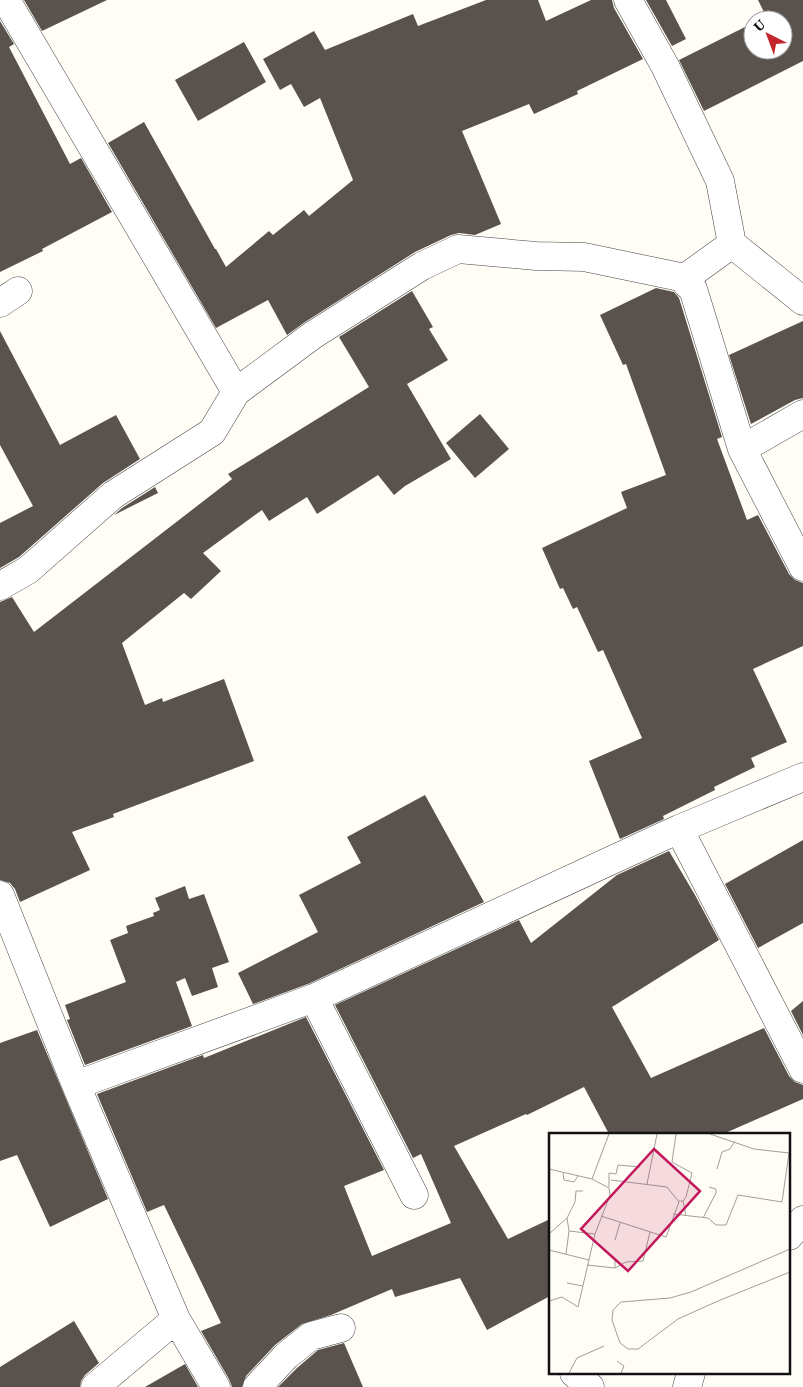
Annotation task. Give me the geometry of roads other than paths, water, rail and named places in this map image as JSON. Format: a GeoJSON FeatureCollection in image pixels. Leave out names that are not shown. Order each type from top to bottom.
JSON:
{"type":"FeatureCollection","features":[{"type":"Feature","properties":{"kind":"street"},"geometry":{"type":"LineString","coordinates":[[6,0],[236,392]]}},
{"type":"Feature","properties":{"kind":"street"},"geometry":{"type":"LineString","coordinates":[[628,0],[665,66],[720,181],[732,244],[803,300]]}},
{"type":"Feature","properties":{"kind":"street"},"geometry":{"type":"LineString","coordinates":[[0,586],[28,570],[113,495],[212,432],[236,392],[313,335],[422,266],[458,249],[536,256],[584,257],[685,278],[732,244]]}},
{"type":"Feature","properties":{"kind":"street"},"geometry":{"type":"LineString","coordinates":[[685,278],[687,284],[693,289],[742,449],[803,567]]}},
{"type":"Feature","properties":{"kind":"street"},"geometry":{"type":"LineString","coordinates":[[742,449],[803,414]]}},
{"type":"Feature","properties":{"kind":"street"},"geometry":{"type":"LineString","coordinates":[[76,1085],[314,998],[679,829],[803,777]]}},
{"type":"Feature","properties":{"kind":"street"},"geometry":{"type":"LineString","coordinates":[[679,829],[803,1069]]}},
{"type":"Feature","properties":{"kind":"street"},"geometry":{"type":"LineString","coordinates":[[0,894],[76,1085],[176,1319],[216,1387]]}},
{"type":"Feature","properties":{"kind":"street"},"geometry":{"type":"LineString","coordinates":[[314,998],[414,1195]]}},
{"type":"Feature","properties":{"kind":"street"},"geometry":{"type":"LineString","coordinates":[[790,1235],[803,1220]]}},
{"type":"Feature","properties":{"kind":"street"},"geometry":{"type":"LineString","coordinates":[[95,1387],[176,1319]]}},
{"type":"Feature","properties":{"kind":"street"},"geometry":{"type":"LineString","coordinates":[[257,1387],[286,1356],[311,1336],[341,1328]]}},
{"type":"Feature","properties":{"kind":"street"},"geometry":{"type":"LineString","coordinates":[[575,1374],[590,1387]]}},
{"type":"Feature","properties":{"kind":"street"},"geometry":{"type":"LineString","coordinates":[[687,1387],[691,1374]]}}]}
